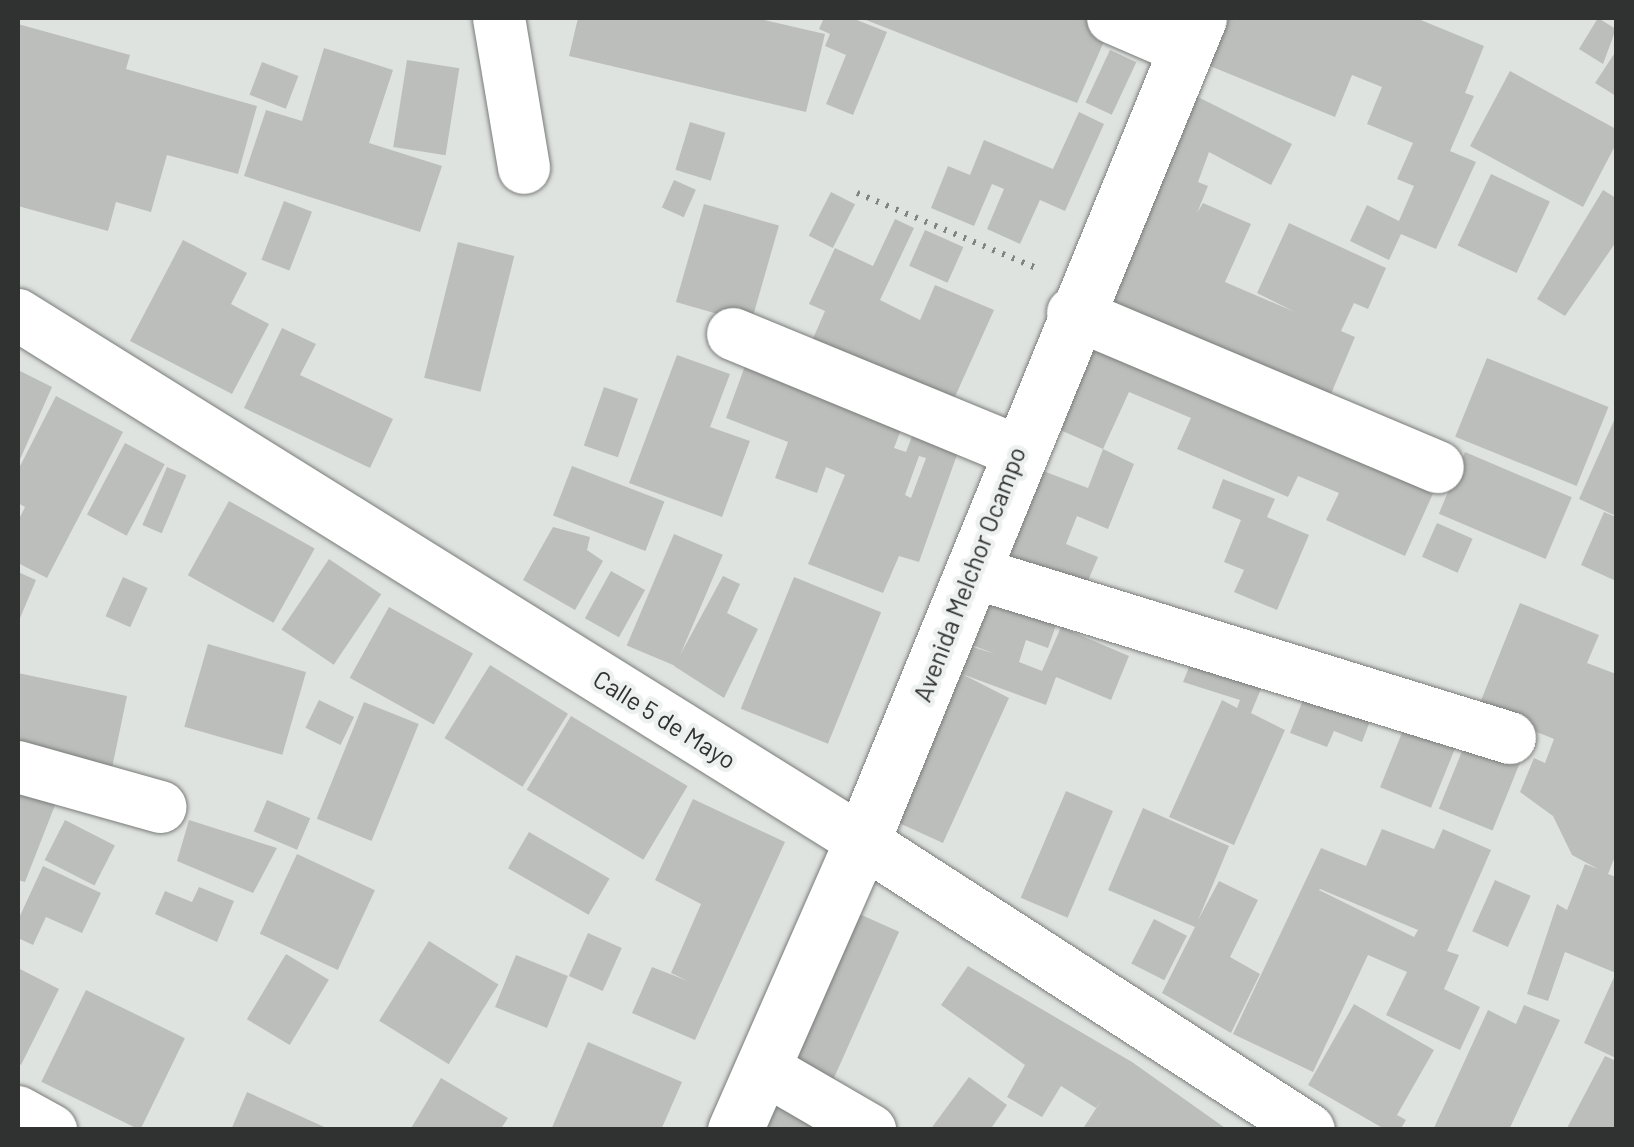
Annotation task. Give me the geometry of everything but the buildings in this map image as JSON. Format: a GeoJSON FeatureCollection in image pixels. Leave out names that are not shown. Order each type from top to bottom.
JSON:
{"type":"FeatureCollection","features":[{"type":"Feature","properties":{"kind":"main road","name":"Avenida Melchor Ocampo"},"geometry":{"type":"LineString","coordinates":[[735,1130],[862,841],[1078,300],[1192,33]]}},
{"type":"Feature","properties":{"kind":"street"},"geometry":{"type":"LineString","coordinates":[[499,18],[524,168]]}},
{"type":"Feature","properties":{"kind":"street"},"geometry":{"type":"LineString","coordinates":[[1113,18],[1192,33]]}},
{"type":"Feature","properties":{"kind":"street"},"geometry":{"type":"LineString","coordinates":[[1078,300],[1438,467]]}},
{"type":"Feature","properties":{"kind":"street","name":"Calle 5 de Mayo"},"geometry":{"type":"LineString","coordinates":[[18,315],[862,841],[1309,1130]]}},
{"type":"Feature","properties":{"kind":"street"},"geometry":{"type":"LineString","coordinates":[[734,334],[1018,451]]}},
{"type":"Feature","properties":{"kind":"street"},"geometry":{"type":"LineString","coordinates":[[972,572],[1510,738]]}},
{"type":"Feature","properties":{"kind":"street"},"geometry":{"type":"LineString","coordinates":[[18,767],[160,807]]}},
{"type":"Feature","properties":{"kind":"street"},"geometry":{"type":"LineString","coordinates":[[763,1068],[870,1130]]}},
{"type":"Feature","properties":{"kind":"street"},"geometry":{"type":"LineString","coordinates":[[18,1112],[52,1130]]}},
{"type":"Feature","properties":{"kind":"path"},"geometry":{"type":"LineString","coordinates":[[857,193],[1078,300]]}}]}
